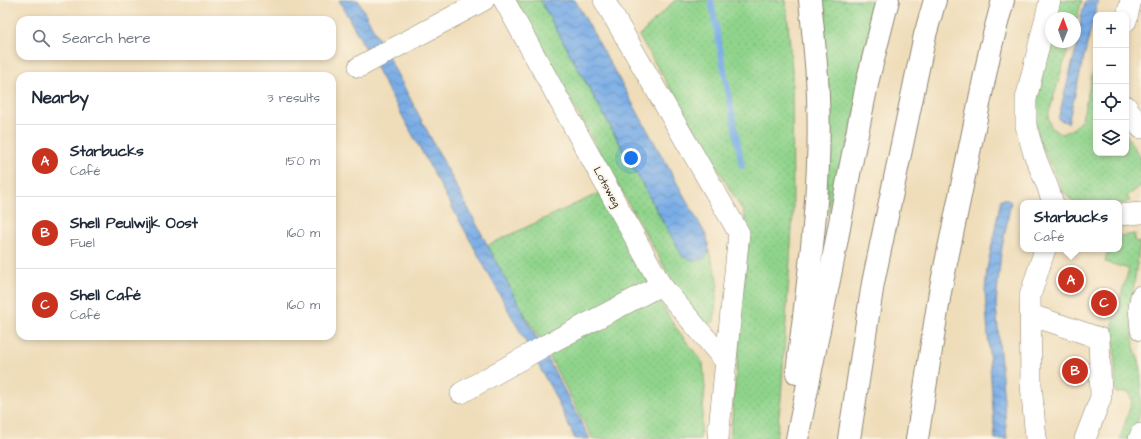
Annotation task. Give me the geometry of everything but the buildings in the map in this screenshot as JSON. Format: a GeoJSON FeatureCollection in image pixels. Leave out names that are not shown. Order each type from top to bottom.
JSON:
{"type":"FeatureCollection","features":[{"type":"Feature","properties":{"kind":"highway"},"geometry":{"type":"LineString","coordinates":[[789,439],[815,210],[818,154],[818,98],[810,0]]}},
{"type":"Feature","properties":{"kind":"highway"},"geometry":{"type":"LineString","coordinates":[[797,439],[868,79],[888,0]]}},
{"type":"Feature","properties":{"kind":"highway"},"geometry":{"type":"LineString","coordinates":[[849,439],[873,283],[925,35],[934,0]]}},
{"type":"Feature","properties":{"kind":"highway"},"geometry":{"type":"LineString","coordinates":[[917,439],[940,292],[991,46],[1003,0]]}},
{"type":"Feature","properties":{"kind":"street"},"geometry":{"type":"LineString","coordinates":[[360,66],[484,0]]}},
{"type":"Feature","properties":{"kind":"street","name":"Lotsweg"},"geometry":{"type":"LineString","coordinates":[[504,0],[661,285],[726,362]]}},
{"type":"Feature","properties":{"kind":"street"},"geometry":{"type":"LineString","coordinates":[[604,0],[739,233],[718,439]]}},
{"type":"Feature","properties":{"kind":"street"},"geometry":{"type":"LineString","coordinates":[[1050,0],[1026,99],[1026,126],[1034,154],[1052,200]]}},
{"type":"Feature","properties":{"kind":"street"},"geometry":{"type":"LineString","coordinates":[[1128,12],[1131,0]]}},
{"type":"Feature","properties":{"kind":"street"},"geometry":{"type":"LineString","coordinates":[[1129,110],[1141,128]]}},
{"type":"Feature","properties":{"kind":"street"},"geometry":{"type":"LineString","coordinates":[[1122,215],[1141,213]]}},
{"type":"Feature","properties":{"kind":"street"},"geometry":{"type":"LineString","coordinates":[[1036,439],[1032,384],[1030,296],[1044,252]]}},
{"type":"Feature","properties":{"kind":"street"},"geometry":{"type":"LineString","coordinates":[[461,393],[548,344],[661,285]]}},
{"type":"Feature","properties":{"kind":"street"},"geometry":{"type":"LineString","coordinates":[[1141,296],[1139,308],[1141,330]]}},
{"type":"Feature","properties":{"kind":"street"},"geometry":{"type":"LineString","coordinates":[[1031,315],[1099,338],[1101,397],[1085,439]]}},
{"type":"Feature","properties":{"kind":"street"},"geometry":{"type":"LineString","coordinates":[[1139,439],[1141,434]]}},
{"type":"Feature","properties":{"kind":"green space"},"geometry":{"type":"Polygon","coordinates":[[[514,0],[540,0],[668,231],[705,258],[709,251],[718,280],[714,322],[703,324],[683,300],[514,0]]]}},
{"type":"Feature","properties":{"kind":"green space"},"geometry":{"type":"Polygon","coordinates":[[[675,0],[786,0],[792,70],[793,213],[781,398],[776,439],[730,439],[748,241],[744,213],[639,36],[675,0]]]}},
{"type":"Feature","properties":{"kind":"green space"},"geometry":{"type":"Polygon","coordinates":[[[815,0],[880,0],[830,224],[824,149],[815,0]]]}},
{"type":"Feature","properties":{"kind":"green space"},"geometry":{"type":"Polygon","coordinates":[[[1058,0],[1082,0],[1079,12],[1055,12],[1058,0]]]}},
{"type":"Feature","properties":{"kind":"green space"},"geometry":{"type":"Polygon","coordinates":[[[1046,48],[1068,48],[1048,116],[1051,128],[1062,134],[1074,128],[1082,119],[1093,72],[1093,156],[1129,156],[1129,139],[1141,159],[1141,186],[1127,196],[1130,201],[1122,204],[1122,200],[1071,200],[1063,191],[1039,141],[1034,115],[1034,96],[1046,48]]]}},
{"type":"Feature","properties":{"kind":"green space"},"geometry":{"type":"Polygon","coordinates":[[[599,193],[673,324],[703,363],[705,388],[700,439],[593,439],[540,339],[484,247],[599,193]]]}},
{"type":"Feature","properties":{"kind":"green space"},"geometry":{"type":"Polygon","coordinates":[[[1135,234],[1134,241],[1140,243],[1132,298],[1132,324],[1134,346],[1141,369],[1141,410],[1132,439],[1120,439],[1132,401],[1129,392],[1116,393],[1113,321],[1129,269],[1105,262],[1107,252],[1122,252],[1122,236],[1135,234]]]}},
{"type":"Feature","properties":{"kind":"water"},"geometry":{"type":"Polygon","coordinates":[[[339,0],[358,0],[590,439],[575,439],[553,392],[339,0]]]}},
{"type":"Feature","properties":{"kind":"water"},"geometry":{"type":"Polygon","coordinates":[[[540,0],[575,0],[707,237],[709,251],[706,258],[696,261],[683,257],[540,0]]]}},
{"type":"Feature","properties":{"kind":"water"},"geometry":{"type":"Polygon","coordinates":[[[1086,0],[1098,0],[1095,12],[1093,12],[1093,20],[1068,123],[1058,119],[1076,48],[1081,48],[1081,16],[1086,0]]]}},
{"type":"Feature","properties":{"kind":"water"},"geometry":{"type":"Polygon","coordinates":[[[1001,199],[1006,199],[1011,202],[1001,253],[996,304],[1007,439],[995,439],[985,291],[987,269],[1001,199]]]}},
{"type":"Feature","properties":{"kind":"waterway"},"geometry":{"type":"LineString","coordinates":[[711,0],[742,166]]}},
{"type":"Feature","properties":{"kind":"place","name":"Starbucks"},"geometry":{"type":"Point","coordinates":[1071,280]}},
{"type":"Feature","properties":{"kind":"place","name":"Shell Café"},"geometry":{"type":"Point","coordinates":[1104,303]}},
{"type":"Feature","properties":{"kind":"place","name":"Shell Peulwijk Oost"},"geometry":{"type":"Point","coordinates":[1075,371]}}]}
